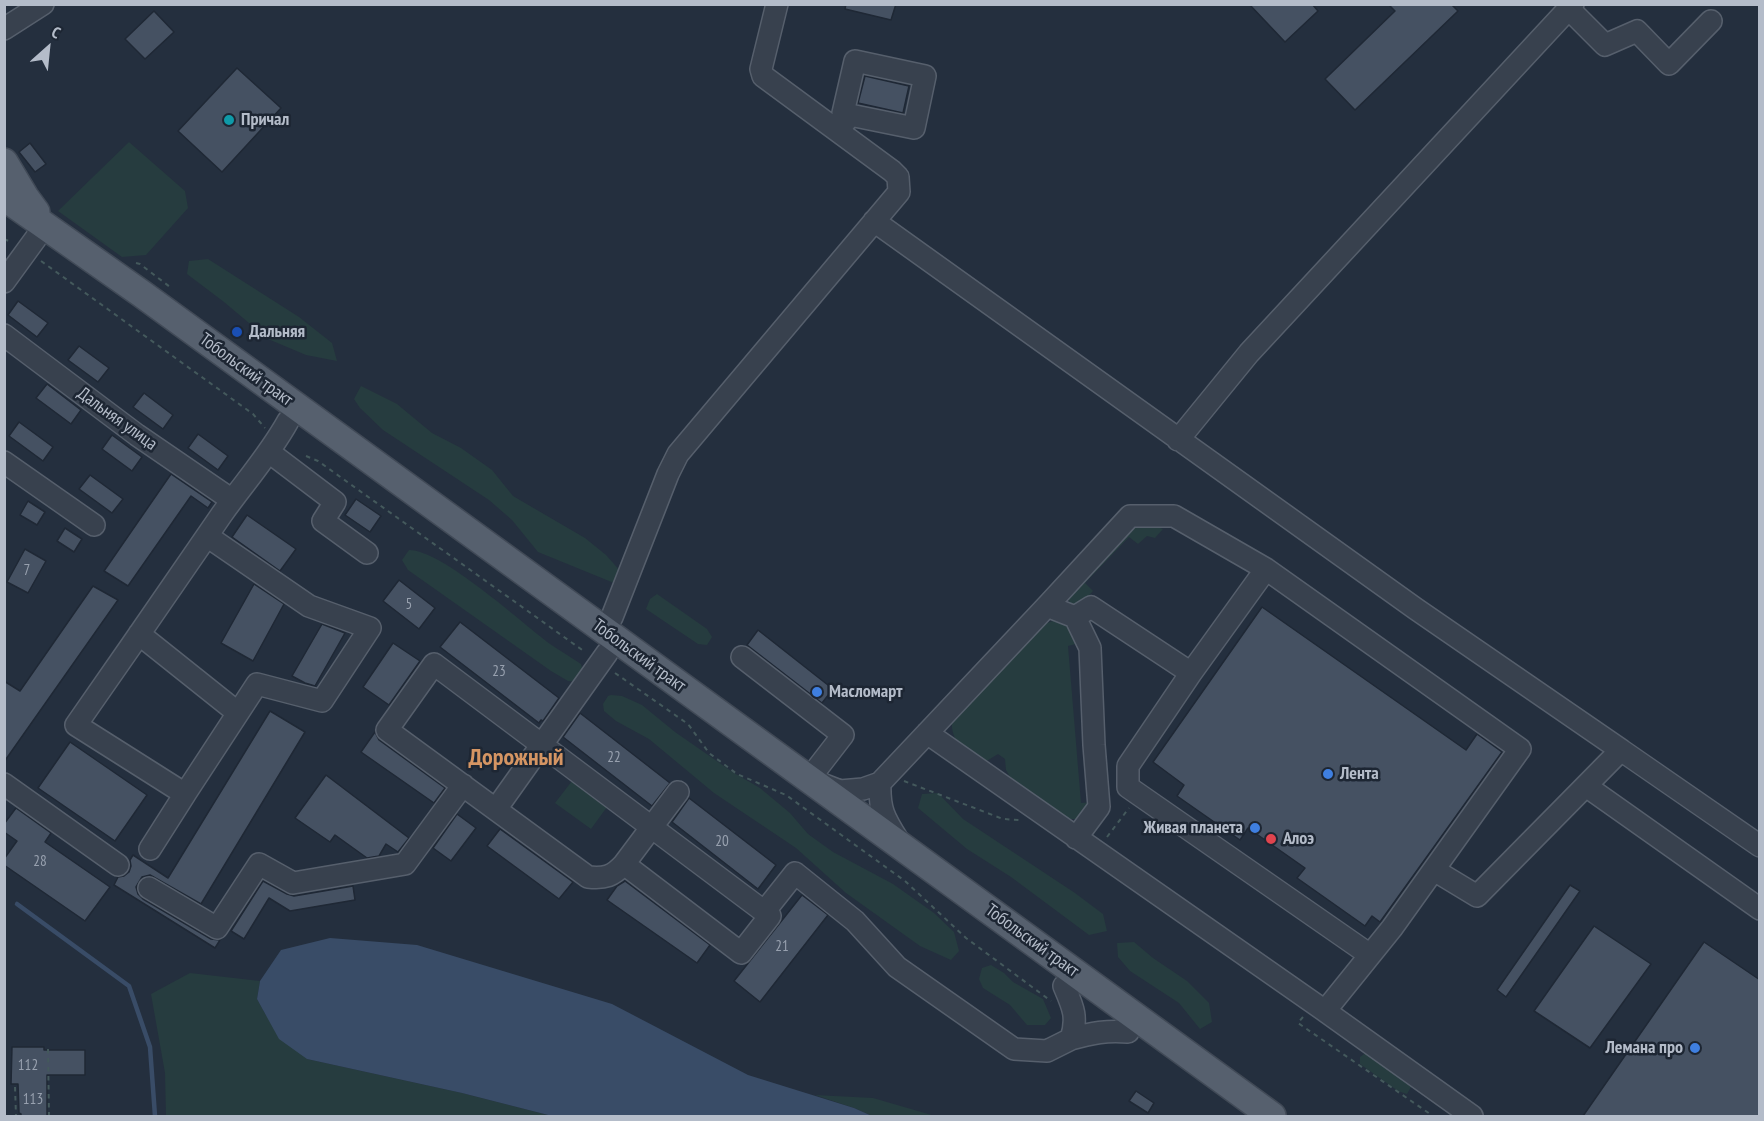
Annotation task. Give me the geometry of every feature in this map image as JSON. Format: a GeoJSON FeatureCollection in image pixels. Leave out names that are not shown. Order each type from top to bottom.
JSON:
{"type":"FeatureCollection","features":[{"type":"Feature","properties":{"kind":"main road"},"geometry":{"type":"LineString","coordinates":[[4,162],[25,197],[37,238]]}},
{"type":"Feature","properties":{"kind":"main road","name":"Тобольский тракт"},"geometry":{"type":"LineString","coordinates":[[4,197],[37,238]]}},
{"type":"Feature","properties":{"kind":"main road","name":"Тобольский тракт"},"geometry":{"type":"LineString","coordinates":[[4,212],[283,431],[604,649],[809,779],[1272,1116]]}},
{"type":"Feature","properties":{"kind":"main road","name":"Тобольский тракт"},"geometry":{"type":"LineString","coordinates":[[604,649],[1245,1116]]}},
{"type":"Feature","properties":{"kind":"street"},"geometry":{"type":"LineString","coordinates":[[4,29],[43,4]]}},
{"type":"Feature","properties":{"kind":"street"},"geometry":{"type":"LineString","coordinates":[[496,809],[604,649],[612,617],[678,454],[899,192],[898,177],[844,123],[763,76],[761,69],[777,4]]}},
{"type":"Feature","properties":{"kind":"street"},"geometry":{"type":"LineString","coordinates":[[1178,440],[1249,352],[1571,7],[1605,45],[1637,31],[1669,64],[1711,21]]}},
{"type":"Feature","properties":{"kind":"street"},"geometry":{"type":"LineString","coordinates":[[874,221],[1416,609],[1760,846]]}},
{"type":"Feature","properties":{"kind":"street"},"geometry":{"type":"LineString","coordinates":[[4,282],[37,238]]}},
{"type":"Feature","properties":{"kind":"street","name":"Дальняя улица"},"geometry":{"type":"LineString","coordinates":[[4,335],[137,435],[232,500]]}},
{"type":"Feature","properties":{"kind":"street"},"geometry":{"type":"LineString","coordinates":[[185,794],[76,725],[232,500],[283,431],[335,502],[323,521],[367,553]]}},
{"type":"Feature","properties":{"kind":"street"},"geometry":{"type":"LineString","coordinates":[[4,462],[94,525]]}},
{"type":"Feature","properties":{"kind":"street"},"geometry":{"type":"LineString","coordinates":[[742,657],[843,735],[809,779],[840,791],[863,789],[880,783],[1130,516],[1174,516],[1266,569],[1520,749],[1392,928],[1325,1011]]}},
{"type":"Feature","properties":{"kind":"street"},"geometry":{"type":"LineString","coordinates":[[150,849],[256,684],[322,701],[370,628],[309,606],[207,536]]}},
{"type":"Feature","properties":{"kind":"street"},"geometry":{"type":"LineString","coordinates":[[1128,787],[1128,766],[1266,569]]}},
{"type":"Feature","properties":{"kind":"street"},"geometry":{"type":"LineString","coordinates":[[1047,606],[1075,617],[1090,648],[1099,807]]}},
{"type":"Feature","properties":{"kind":"street"},"geometry":{"type":"LineString","coordinates":[[1075,617],[1091,607],[1191,673]]}},
{"type":"Feature","properties":{"kind":"street"},"geometry":{"type":"LineString","coordinates":[[139,634],[237,713]]}},
{"type":"Feature","properties":{"kind":"street"},"geometry":{"type":"LineString","coordinates":[[624,864],[741,953],[770,916],[764,912],[652,827],[542,743],[434,664],[387,730],[588,877],[607,878],[616,873],[624,864],[652,827],[678,792]]}},
{"type":"Feature","properties":{"kind":"street"},"geometry":{"type":"LineString","coordinates":[[927,733],[1472,1116]]}},
{"type":"Feature","properties":{"kind":"street"},"geometry":{"type":"LineString","coordinates":[[1434,870],[1478,896],[1621,750]]}},
{"type":"Feature","properties":{"kind":"street"},"geometry":{"type":"LineString","coordinates":[[880,783],[879,803],[886,822],[901,846]]}},
{"type":"Feature","properties":{"kind":"street"},"geometry":{"type":"LineString","coordinates":[[4,784],[118,865]]}},
{"type":"Feature","properties":{"kind":"street"},"geometry":{"type":"LineString","coordinates":[[149,888],[217,928],[259,864],[293,883],[405,864],[463,785]]}},
{"type":"Feature","properties":{"kind":"street"},"geometry":{"type":"LineString","coordinates":[[1586,786],[1760,909]]}},
{"type":"Feature","properties":{"kind":"street"},"geometry":{"type":"LineString","coordinates":[[1076,838],[1099,807],[1128,787]]}},
{"type":"Feature","properties":{"kind":"street"},"geometry":{"type":"LineString","coordinates":[[1128,787],[1370,955]]}},
{"type":"Feature","properties":{"kind":"street"},"geometry":{"type":"LineString","coordinates":[[764,912],[795,873],[855,921],[897,967],[1014,1049],[1047,1051],[1071,1039],[1095,1032],[1110,1030],[1128,1032]]}},
{"type":"Feature","properties":{"kind":"street"},"geometry":{"type":"LineString","coordinates":[[1064,986],[1074,1010],[1076,1024],[1071,1039]]}},
{"type":"Feature","properties":{"kind":"path"},"geometry":{"type":"LineString","coordinates":[[4,239],[37,238],[253,414],[283,431],[318,461],[604,649],[688,724],[709,753],[737,774],[786,795],[905,881],[966,938],[1075,1018]]}},
{"type":"Feature","properties":{"kind":"path"},"geometry":{"type":"LineString","coordinates":[[1299,1013],[1303,1016],[1298,1023],[1433,1116]]}},
{"type":"Feature","properties":{"kind":"path"},"geometry":{"type":"LineString","coordinates":[[48,1049],[49,1116]]}},
{"type":"Feature","properties":{"kind":"path"},"geometry":{"type":"LineString","coordinates":[[15,1087],[15,1116]]}},
{"type":"Feature","properties":{"kind":"green space"},"geometry":{"type":"Polygon","coordinates":[[[129,142],[185,191],[188,208],[146,255],[122,257],[58,211],[129,142]]]}},
{"type":"Feature","properties":{"kind":"green space"},"geometry":{"type":"Polygon","coordinates":[[[208,259],[299,317],[332,343],[337,361],[306,355],[268,339],[187,274],[189,261],[208,259]]]}},
{"type":"Feature","properties":{"kind":"green space"},"geometry":{"type":"Polygon","coordinates":[[[361,386],[397,404],[432,433],[461,448],[492,470],[513,496],[585,538],[606,555],[622,573],[614,583],[538,552],[512,520],[489,500],[383,430],[354,399],[361,386]]]}},
{"type":"Feature","properties":{"kind":"green space"},"geometry":{"type":"Polygon","coordinates":[[[1149,524],[1163,529],[1155,538],[1147,536],[1138,544],[1129,537],[1085,583],[1093,591],[1080,605],[1070,603],[1068,597],[1128,531],[1149,524]]]}},
{"type":"Feature","properties":{"kind":"green space"},"geometry":{"type":"Polygon","coordinates":[[[409,550],[423,553],[441,562],[481,589],[550,644],[581,664],[584,675],[578,682],[568,681],[551,671],[408,570],[402,560],[409,550]]]}},
{"type":"Feature","properties":{"kind":"green space"},"geometry":{"type":"Polygon","coordinates":[[[657,594],[707,629],[712,637],[707,645],[698,644],[646,609],[650,599],[657,594]]]}},
{"type":"Feature","properties":{"kind":"green space"},"geometry":{"type":"Polygon","coordinates":[[[1053,621],[1063,623],[1070,628],[1080,643],[1068,646],[1081,803],[1093,802],[1080,819],[1069,819],[1012,780],[1006,770],[1005,759],[998,754],[985,762],[966,750],[957,741],[952,728],[952,719],[1039,626],[1053,621]]]}},
{"type":"Feature","properties":{"kind":"green space"},"geometry":{"type":"Polygon","coordinates":[[[611,695],[622,696],[642,705],[675,732],[760,788],[790,813],[808,834],[833,852],[893,884],[934,913],[954,932],[959,951],[951,960],[920,946],[846,893],[796,848],[714,793],[649,739],[616,721],[604,711],[603,704],[611,695]]]}},
{"type":"Feature","properties":{"kind":"green space"},"geometry":{"type":"Polygon","coordinates":[[[572,781],[607,807],[591,829],[555,803],[572,781]]]}},
{"type":"Feature","properties":{"kind":"green space"},"geometry":{"type":"Polygon","coordinates":[[[938,793],[963,819],[1103,914],[1107,931],[1089,935],[1011,877],[967,849],[918,808],[922,794],[938,793]]]}},
{"type":"Feature","properties":{"kind":"green space"},"geometry":{"type":"Polygon","coordinates":[[[1134,942],[1187,981],[1209,1003],[1212,1022],[1200,1029],[1179,1003],[1130,971],[1118,957],[1117,943],[1134,942]]]}},
{"type":"Feature","properties":{"kind":"green space"},"geometry":{"type":"Polygon","coordinates":[[[991,965],[1013,982],[1043,999],[1051,1018],[1045,1025],[1027,1025],[1010,1005],[983,988],[979,979],[982,968],[991,965]]]}},
{"type":"Feature","properties":{"kind":"green space"},"geometry":{"type":"Polygon","coordinates":[[[190,973],[260,981],[257,999],[266,1015],[307,1059],[462,1093],[552,1116],[166,1116],[165,1073],[151,994],[190,973]]]}},
{"type":"Feature","properties":{"kind":"green space"},"geometry":{"type":"Polygon","coordinates":[[[1367,1052],[1411,1081],[1407,1094],[1398,1091],[1360,1064],[1360,1057],[1367,1052]]]}},
{"type":"Feature","properties":{"kind":"green space"},"geometry":{"type":"Polygon","coordinates":[[[815,1095],[873,1098],[935,1116],[872,1116],[815,1095]]]}},
{"type":"Feature","properties":{"kind":"water"},"geometry":{"type":"Polygon","coordinates":[[[330,938],[417,945],[612,1004],[748,1075],[854,1108],[872,1116],[552,1116],[462,1093],[307,1059],[279,1039],[257,999],[260,981],[281,950],[330,938]]]}},
{"type":"Feature","properties":{"kind":"building"},"geometry":{"type":"Polygon","coordinates":[[[846,4],[896,4],[891,20],[845,9],[846,4]]]}},
{"type":"Feature","properties":{"kind":"building"},"geometry":{"type":"Polygon","coordinates":[[[1249,4],[1312,4],[1318,11],[1285,42],[1249,4]]]}},
{"type":"Feature","properties":{"kind":"building"},"geometry":{"type":"Polygon","coordinates":[[[1388,4],[1451,4],[1458,11],[1355,110],[1325,79],[1395,11],[1388,4]]]}},
{"type":"Feature","properties":{"kind":"building"},"geometry":{"type":"Polygon","coordinates":[[[154,11],[174,32],[145,59],[125,39],[154,11]]]}},
{"type":"Feature","properties":{"kind":"building","name":"Причал"},"geometry":{"type":"Polygon","coordinates":[[[237,68],[281,108],[222,172],[178,131],[237,68]]]}},
{"type":"Feature","properties":{"kind":"building"},"geometry":{"type":"Polygon","coordinates":[[[865,76],[909,86],[903,113],[858,103],[865,76]]]}},
{"type":"Feature","properties":{"kind":"building"},"geometry":{"type":"Polygon","coordinates":[[[30,143],[46,164],[35,172],[19,152],[30,143]]]}},
{"type":"Feature","properties":{"kind":"building"},"geometry":{"type":"Polygon","coordinates":[[[18,301],[48,323],[37,337],[8,315],[18,301]]]}},
{"type":"Feature","properties":{"kind":"building"},"geometry":{"type":"Polygon","coordinates":[[[79,346],[109,368],[98,382],[68,360],[79,346]]]}},
{"type":"Feature","properties":{"kind":"building"},"geometry":{"type":"Polygon","coordinates":[[[47,384],[81,410],[71,424],[36,398],[47,384]]]}},
{"type":"Feature","properties":{"kind":"building"},"geometry":{"type":"Polygon","coordinates":[[[144,393],[173,415],[163,429],[133,407],[144,393]]]}},
{"type":"Feature","properties":{"kind":"building"},"geometry":{"type":"Polygon","coordinates":[[[19,422],[53,447],[43,461],[9,436],[19,422]]]}},
{"type":"Feature","properties":{"kind":"building"},"geometry":{"type":"Polygon","coordinates":[[[198,434],[228,456],[218,470],[188,448],[198,434]]]}},
{"type":"Feature","properties":{"kind":"building"},"geometry":{"type":"Polygon","coordinates":[[[112,435],[142,457],[132,471],[102,449],[112,435]]]}},
{"type":"Feature","properties":{"kind":"building"},"geometry":{"type":"Polygon","coordinates":[[[171,474],[212,502],[208,508],[191,496],[128,586],[104,571],[171,474]]]}},
{"type":"Feature","properties":{"kind":"building"},"geometry":{"type":"Polygon","coordinates":[[[90,475],[123,499],[112,513],[79,489],[90,475]]]}},
{"type":"Feature","properties":{"kind":"building"},"geometry":{"type":"Polygon","coordinates":[[[356,499],[381,516],[370,532],[345,515],[356,499]]]}},
{"type":"Feature","properties":{"kind":"building"},"geometry":{"type":"Polygon","coordinates":[[[28,501],[45,512],[37,525],[20,515],[28,501]]]}},
{"type":"Feature","properties":{"kind":"building"},"geometry":{"type":"Polygon","coordinates":[[[247,515],[296,549],[280,571],[232,537],[247,515]]]}},
{"type":"Feature","properties":{"kind":"building"},"geometry":{"type":"Polygon","coordinates":[[[65,528],[82,539],[74,552],[57,541],[65,528]]]}},
{"type":"Feature","properties":{"kind":"building"},"geometry":{"type":"Polygon","coordinates":[[[25,549],[46,561],[28,593],[7,582],[25,549]]]}},
{"type":"Feature","properties":{"kind":"building"},"geometry":{"type":"Polygon","coordinates":[[[399,580],[435,608],[419,629],[383,601],[399,580]]]}},
{"type":"Feature","properties":{"kind":"building"},"geometry":{"type":"Polygon","coordinates":[[[254,584],[284,604],[253,661],[221,643],[254,584]]]}},
{"type":"Feature","properties":{"kind":"building"},"geometry":{"type":"Polygon","coordinates":[[[93,586],[118,600],[4,762],[4,681],[20,691],[93,586]]]}},
{"type":"Feature","properties":{"kind":"building","name":"Лента"},"geometry":{"type":"Polygon","coordinates":[[[1262,607],[1466,750],[1477,734],[1502,752],[1380,922],[1372,916],[1365,926],[1297,878],[1305,868],[1248,828],[1240,840],[1177,796],[1184,785],[1153,762],[1262,607]]]}},
{"type":"Feature","properties":{"kind":"building"},"geometry":{"type":"Polygon","coordinates":[[[460,622],[559,698],[543,721],[539,723],[440,647],[460,622]]]}},
{"type":"Feature","properties":{"kind":"building"},"geometry":{"type":"Polygon","coordinates":[[[322,624],[345,633],[315,686],[292,676],[322,624]]]}},
{"type":"Feature","properties":{"kind":"building"},"geometry":{"type":"Polygon","coordinates":[[[758,630],[833,689],[822,703],[747,645],[758,630]]]}},
{"type":"Feature","properties":{"kind":"building"},"geometry":{"type":"Polygon","coordinates":[[[393,643],[420,661],[389,705],[363,687],[393,643]]]}},
{"type":"Feature","properties":{"kind":"building"},"geometry":{"type":"Polygon","coordinates":[[[270,711],[305,732],[201,904],[150,875],[142,877],[136,887],[143,899],[211,939],[220,940],[215,948],[114,885],[118,877],[129,872],[133,855],[168,878],[270,711]]]}},
{"type":"Feature","properties":{"kind":"building"},"geometry":{"type":"Polygon","coordinates":[[[580,713],[670,783],[652,806],[563,737],[580,713]]]}},
{"type":"Feature","properties":{"kind":"building"},"geometry":{"type":"Polygon","coordinates":[[[375,732],[379,740],[445,788],[434,803],[361,752],[375,732]]]}},
{"type":"Feature","properties":{"kind":"building"},"geometry":{"type":"Polygon","coordinates":[[[70,742],[147,795],[115,841],[38,788],[70,742]]]}},
{"type":"Feature","properties":{"kind":"building"},"geometry":{"type":"Polygon","coordinates":[[[326,775],[409,838],[398,852],[386,844],[379,856],[367,858],[335,835],[330,842],[295,818],[326,775]]]}},
{"type":"Feature","properties":{"kind":"building"},"geometry":{"type":"Polygon","coordinates":[[[689,798],[776,865],[758,889],[672,822],[689,798]]]}},
{"type":"Feature","properties":{"kind":"building"},"geometry":{"type":"Polygon","coordinates":[[[16,808],[51,833],[45,842],[110,887],[85,921],[4,865],[4,859],[17,841],[4,832],[4,824],[16,808]]]}},
{"type":"Feature","properties":{"kind":"building"},"geometry":{"type":"Polygon","coordinates":[[[457,814],[476,828],[451,861],[433,848],[457,814]]]}},
{"type":"Feature","properties":{"kind":"building"},"geometry":{"type":"Polygon","coordinates":[[[500,829],[573,882],[559,899],[487,846],[500,829]]]}},
{"type":"Feature","properties":{"kind":"building"},"geometry":{"type":"Polygon","coordinates":[[[263,881],[294,896],[353,886],[355,900],[290,911],[269,898],[244,939],[231,931],[263,881]]]}},
{"type":"Feature","properties":{"kind":"building"},"geometry":{"type":"Polygon","coordinates":[[[625,881],[710,945],[697,963],[607,900],[617,886],[625,881]]]}},
{"type":"Feature","properties":{"kind":"building"},"geometry":{"type":"Polygon","coordinates":[[[1570,885],[1580,891],[1506,997],[1497,990],[1570,885]]]}},
{"type":"Feature","properties":{"kind":"building"},"geometry":{"type":"Polygon","coordinates":[[[802,895],[828,915],[760,1002],[734,981],[802,895]]]}},
{"type":"Feature","properties":{"kind":"building"},"geometry":{"type":"Polygon","coordinates":[[[1594,926],[1651,964],[1590,1048],[1534,1011],[1594,926]]]}},
{"type":"Feature","properties":{"kind":"building","name":"Лемана про"},"geometry":{"type":"Polygon","coordinates":[[[1704,942],[1760,980],[1760,1116],[1583,1116],[1704,942]]]}},
{"type":"Feature","properties":{"kind":"building"},"geometry":{"type":"Polygon","coordinates":[[[12,1047],[85,1050],[85,1075],[47,1075],[47,1116],[21,1116],[18,1084],[11,1084],[12,1047]]]}},
{"type":"Feature","properties":{"kind":"building"},"geometry":{"type":"Polygon","coordinates":[[[1136,1091],[1154,1103],[1148,1113],[1129,1101],[1136,1091]]]}},
{"type":"Feature","properties":{"kind":"waterway"},"geometry":{"type":"LineString","coordinates":[[17,904],[129,986],[150,1047],[155,1116]]}},
{"type":"Feature","properties":{"kind":"place","name":"Причал"},"geometry":{"type":"Point","coordinates":[229,120]}},
{"type":"Feature","properties":{"kind":"place","name":"Дальняя"},"geometry":{"type":"Point","coordinates":[237,332]}},
{"type":"Feature","properties":{"kind":"place","name":"Масломарт"},"geometry":{"type":"Point","coordinates":[817,692]}},
{"type":"Feature","properties":{"kind":"place","name":"Лента"},"geometry":{"type":"Point","coordinates":[1328,774]}},
{"type":"Feature","properties":{"kind":"place","name":"Живая планета"},"geometry":{"type":"Point","coordinates":[1255,828]}},
{"type":"Feature","properties":{"kind":"place","name":"Алоэ"},"geometry":{"type":"Point","coordinates":[1271,839]}},
{"type":"Feature","properties":{"kind":"place","name":"Лемана про"},"geometry":{"type":"Point","coordinates":[1695,1048]}},
{"type":"Feature","properties":{"kind":"district","name":"Дорожный"},"geometry":{"type":"Point","coordinates":[516,758]}}]}
